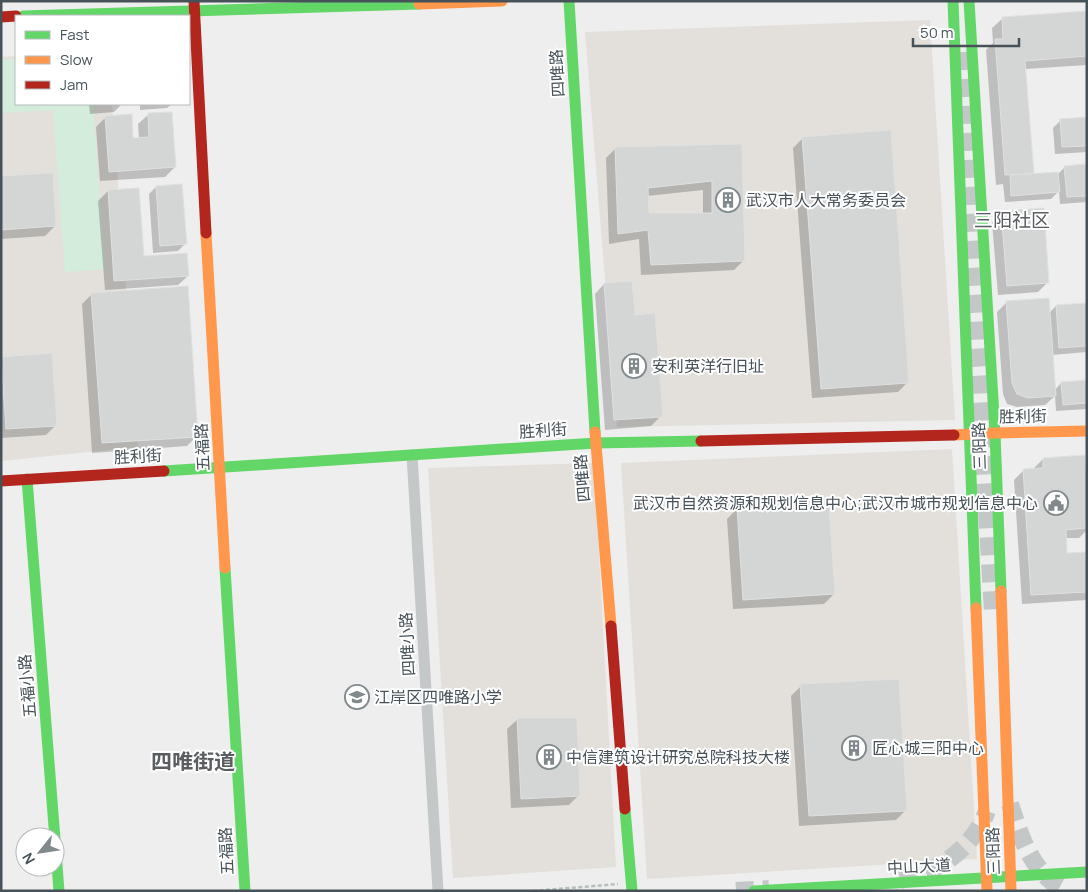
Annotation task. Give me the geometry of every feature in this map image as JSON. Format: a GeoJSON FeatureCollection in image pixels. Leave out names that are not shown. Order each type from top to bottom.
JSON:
{"type":"FeatureCollection","features":[{"type":"Feature","properties":{"kind":"street"},"geometry":{"type":"LineString","coordinates":[[40,15],[194,6],[502,1]]}},
{"type":"Feature","properties":{"kind":"street","name":"四唯路"},"geometry":{"type":"LineString","coordinates":[[569,1],[596,443],[632,887]]}},
{"type":"Feature","properties":{"kind":"street","name":"三阳路"},"geometry":{"type":"LineString","coordinates":[[953,1],[987,891]]}},
{"type":"Feature","properties":{"kind":"street","name":"三阳路"},"geometry":{"type":"LineString","coordinates":[[969,1],[995,433],[1011,891]]}},
{"type":"Feature","properties":{"kind":"street","name":"五福路"},"geometry":{"type":"LineString","coordinates":[[194,6],[219,468],[245,891]]}},
{"type":"Feature","properties":{"kind":"street"},"geometry":{"type":"LineString","coordinates":[[1,17],[15,16]]}},
{"type":"Feature","properties":{"kind":"street","name":"胜利街"},"geometry":{"type":"LineString","coordinates":[[1,481],[596,443],[795,440],[1087,431]]}},
{"type":"Feature","properties":{"kind":"street","name":"四唯小路"},"geometry":{"type":"LineString","coordinates":[[412,455],[438,891]]}},
{"type":"Feature","properties":{"kind":"street","name":"五福小路"},"geometry":{"type":"LineString","coordinates":[[27,479],[59,891]]}},
{"type":"Feature","properties":{"kind":"street","name":"中山大道"},"geometry":{"type":"LineString","coordinates":[[754,891],[1087,872]]}},
{"type":"Feature","properties":{"kind":"path"},"geometry":{"type":"LineString","coordinates":[[533,891],[632,887]]}},
{"type":"Feature","properties":{"kind":"shaded area"},"geometry":{"type":"Polygon","coordinates":[[[930,20],[955,420],[617,427],[585,32],[930,20]]]}},
{"type":"Feature","properties":{"kind":"shaded area"},"geometry":{"type":"Polygon","coordinates":[[[15,56],[15,105],[112,105],[138,447],[1,461],[1,57],[15,56]]]}},
{"type":"Feature","properties":{"kind":"shaded area"},"geometry":{"type":"Polygon","coordinates":[[[952,449],[977,859],[647,879],[621,463],[952,449]]]}},
{"type":"Feature","properties":{"kind":"shaded area"},"geometry":{"type":"Polygon","coordinates":[[[594,463],[616,867],[453,878],[428,468],[594,463]]]}},
{"type":"Feature","properties":{"kind":"green space"},"geometry":{"type":"Polygon","coordinates":[[[15,59],[15,105],[93,105],[105,269],[65,272],[53,110],[1,113],[1,60],[15,59]]]}},
{"type":"Feature","properties":{"kind":"building"},"geometry":{"type":"Polygon","coordinates":[[[1087,11],[1087,56],[1025,61],[1034,174],[1005,175],[995,39],[1003,39],[1002,17],[1087,11]]]}},
{"type":"Feature","properties":{"kind":"building"},"geometry":{"type":"Polygon","coordinates":[[[172,112],[176,167],[109,172],[105,116],[132,114],[133,138],[149,137],[148,113],[172,112]]]}},
{"type":"Feature","properties":{"kind":"building"},"geometry":{"type":"Polygon","coordinates":[[[1087,117],[1087,146],[1062,147],[1060,119],[1087,117]]]}},
{"type":"Feature","properties":{"kind":"building"},"geometry":{"type":"Polygon","coordinates":[[[891,130],[909,383],[821,389],[802,137],[891,130]]]}},
{"type":"Feature","properties":{"kind":"building","name":"武汉市人大常务委员会"},"geometry":{"type":"Polygon","coordinates":[[[742,144],[745,261],[651,265],[648,230],[618,234],[615,147],[742,144]],[[712,181],[648,188],[649,213],[712,213],[712,181]]]}},
{"type":"Feature","properties":{"kind":"building"},"geometry":{"type":"Polygon","coordinates":[[[1087,164],[1087,196],[1067,197],[1064,166],[1087,164]]]}},
{"type":"Feature","properties":{"kind":"building"},"geometry":{"type":"Polygon","coordinates":[[[1058,172],[1060,192],[1011,196],[1010,175],[1058,172]]]}},
{"type":"Feature","properties":{"kind":"building"},"geometry":{"type":"Polygon","coordinates":[[[53,173],[56,226],[1,230],[1,176],[53,173]]]}},
{"type":"Feature","properties":{"kind":"building"},"geometry":{"type":"Polygon","coordinates":[[[182,184],[187,244],[160,246],[156,186],[182,184]]]}},
{"type":"Feature","properties":{"kind":"building"},"geometry":{"type":"Polygon","coordinates":[[[139,188],[144,256],[187,253],[189,276],[114,281],[108,190],[139,188]]]}},
{"type":"Feature","properties":{"kind":"building"},"geometry":{"type":"Polygon","coordinates":[[[1044,208],[1049,283],[1007,286],[1001,211],[1044,208]]]}},
{"type":"Feature","properties":{"kind":"building","name":"安利英洋行旧址"},"geometry":{"type":"Polygon","coordinates":[[[632,281],[635,315],[655,313],[663,417],[614,420],[604,283],[632,281]]]}},
{"type":"Feature","properties":{"kind":"building"},"geometry":{"type":"Polygon","coordinates":[[[188,286],[198,437],[102,443],[91,293],[188,286]]]}},
{"type":"Feature","properties":{"kind":"building"},"geometry":{"type":"Polygon","coordinates":[[[1049,298],[1056,396],[1028,398],[1017,394],[1012,383],[1006,301],[1049,298]]]}},
{"type":"Feature","properties":{"kind":"building"},"geometry":{"type":"Polygon","coordinates":[[[1087,303],[1087,346],[1059,348],[1056,305],[1087,303]]]}},
{"type":"Feature","properties":{"kind":"building"},"geometry":{"type":"Polygon","coordinates":[[[52,353],[57,426],[6,429],[1,357],[52,353]]]}},
{"type":"Feature","properties":{"kind":"building"},"geometry":{"type":"Polygon","coordinates":[[[1087,380],[1087,403],[1063,405],[1061,382],[1087,380]]]}},
{"type":"Feature","properties":{"kind":"building","name":"武汉市自然资源和规划信息中心;武汉市城市规划信息中心"},"geometry":{"type":"Polygon","coordinates":[[[1085,455],[1087,528],[1066,530],[1067,553],[1087,552],[1087,592],[1031,595],[1023,469],[1043,468],[1043,458],[1085,455]]]}},
{"type":"Feature","properties":{"kind":"building"},"geometry":{"type":"Polygon","coordinates":[[[829,503],[835,594],[743,600],[737,508],[829,503]]]}},
{"type":"Feature","properties":{"kind":"building","name":"匠心城三阳中心"},"geometry":{"type":"Polygon","coordinates":[[[899,679],[907,811],[809,816],[800,684],[899,679]]]}},
{"type":"Feature","properties":{"kind":"building","name":"中信建筑设计研究总院科技大楼"},"geometry":{"type":"Polygon","coordinates":[[[517,718],[577,718],[580,796],[521,799],[517,718]]]}},
{"type":"Feature","properties":{"kind":"tunnel"},"geometry":{"type":"LineString","coordinates":[[963,52],[993,613]]}},
{"type":"Feature","properties":{"kind":"tunnel"},"geometry":{"type":"LineString","coordinates":[[1010,804],[1025,845],[1035,863],[1052,882],[1066,891]]}},
{"type":"Feature","properties":{"kind":"tunnel"},"geometry":{"type":"LineString","coordinates":[[900,880],[928,871],[952,857],[973,836],[987,811]]}},
{"type":"Feature","properties":{"kind":"tunnel"},"geometry":{"type":"LineString","coordinates":[[736,891],[769,889]]}},
{"type":"Feature","properties":{"kind":"traffic: fast"},"geometry":{"type":"LineString","coordinates":[[569,1],[595,432]]}},
{"type":"Feature","properties":{"kind":"traffic: fast"},"geometry":{"type":"LineString","coordinates":[[953,1],[976,608]]}},
{"type":"Feature","properties":{"kind":"traffic: fast"},"geometry":{"type":"LineString","coordinates":[[969,1],[995,433],[1001,591]]}},
{"type":"Feature","properties":{"kind":"traffic: fast"},"geometry":{"type":"LineString","coordinates":[[56,15],[419,4]]}},
{"type":"Feature","properties":{"kind":"traffic: fast"},"geometry":{"type":"LineString","coordinates":[[164,471],[596,443],[701,441]]}},
{"type":"Feature","properties":{"kind":"traffic: fast"},"geometry":{"type":"LineString","coordinates":[[27,479],[59,891]]}},
{"type":"Feature","properties":{"kind":"traffic: fast"},"geometry":{"type":"LineString","coordinates":[[225,568],[245,891]]}},
{"type":"Feature","properties":{"kind":"traffic: fast"},"geometry":{"type":"LineString","coordinates":[[625,809],[632,891]]}},
{"type":"Feature","properties":{"kind":"traffic: fast"},"geometry":{"type":"LineString","coordinates":[[754,891],[1087,872]]}},
{"type":"Feature","properties":{"kind":"traffic: slow"},"geometry":{"type":"LineString","coordinates":[[419,4],[502,1]]}},
{"type":"Feature","properties":{"kind":"traffic: slow"},"geometry":{"type":"LineString","coordinates":[[206,233],[225,568]]}},
{"type":"Feature","properties":{"kind":"traffic: slow"},"geometry":{"type":"LineString","coordinates":[[954,435],[1087,431]]}},
{"type":"Feature","properties":{"kind":"traffic: slow"},"geometry":{"type":"LineString","coordinates":[[595,432],[611,626]]}},
{"type":"Feature","properties":{"kind":"traffic: slow"},"geometry":{"type":"LineString","coordinates":[[1001,591],[1011,891]]}},
{"type":"Feature","properties":{"kind":"traffic: slow"},"geometry":{"type":"LineString","coordinates":[[976,608],[987,891]]}},
{"type":"Feature","properties":{"kind":"traffic: jam"},"geometry":{"type":"LineString","coordinates":[[194,1],[206,233]]}},
{"type":"Feature","properties":{"kind":"traffic: jam"},"geometry":{"type":"LineString","coordinates":[[1,17],[15,16]]}},
{"type":"Feature","properties":{"kind":"traffic: jam"},"geometry":{"type":"LineString","coordinates":[[701,441],[954,435]]}},
{"type":"Feature","properties":{"kind":"traffic: jam"},"geometry":{"type":"LineString","coordinates":[[1,481],[164,471]]}},
{"type":"Feature","properties":{"kind":"traffic: jam"},"geometry":{"type":"LineString","coordinates":[[611,626],[625,809]]}},
{"type":"Feature","properties":{"kind":"place","name":"武汉市人大常务委员会"},"geometry":{"type":"Point","coordinates":[728,200]}},
{"type":"Feature","properties":{"kind":"place","name":"安利英洋行旧址"},"geometry":{"type":"Point","coordinates":[634,366]}},
{"type":"Feature","properties":{"kind":"place","name":"武汉市自然资源和规划信息中心;武汉市城市规划信息中心"},"geometry":{"type":"Point","coordinates":[1056,503]}},
{"type":"Feature","properties":{"kind":"place","name":"江岸区四唯路小学"},"geometry":{"type":"Point","coordinates":[357,697]}},
{"type":"Feature","properties":{"kind":"place","name":"匠心城三阳中心"},"geometry":{"type":"Point","coordinates":[854,748]}},
{"type":"Feature","properties":{"kind":"place","name":"中信建筑设计研究总院科技大楼"},"geometry":{"type":"Point","coordinates":[549,757]}},
{"type":"Feature","properties":{"kind":"district","name":"三阳社区"},"geometry":{"type":"Point","coordinates":[1012,220]}},
{"type":"Feature","properties":{"kind":"district","name":"四唯街道"},"geometry":{"type":"Point","coordinates":[193,762]}}]}
